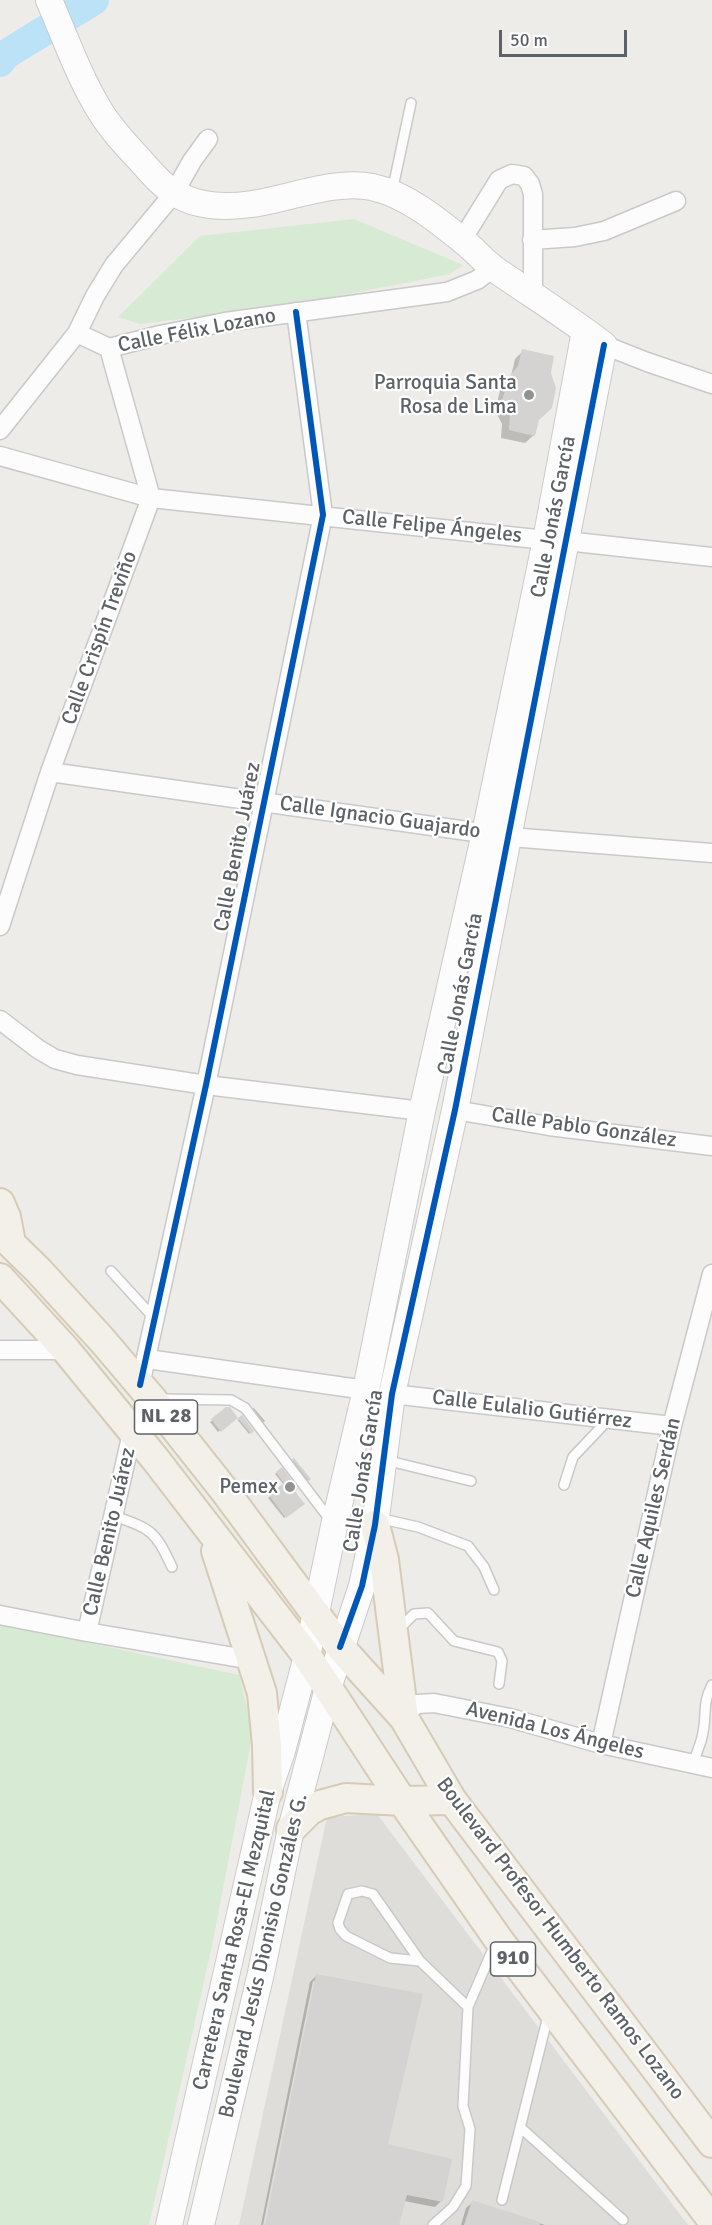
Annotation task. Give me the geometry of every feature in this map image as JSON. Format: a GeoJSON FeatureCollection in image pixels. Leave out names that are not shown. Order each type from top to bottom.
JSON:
{"type":"FeatureCollection","features":[{"type":"Feature","properties":{"kind":"main road"},"geometry":{"type":"LineString","coordinates":[[0,1203],[6,1217],[5,1238]]}},
{"type":"Feature","properties":{"kind":"main road","name":"Boulevard Profesor Humberto Ramos Lozano"},"geometry":{"type":"LineString","coordinates":[[5,1238],[143,1380],[340,1647],[404,1718],[452,1800],[712,2143]]}},
{"type":"Feature","properties":{"kind":"main road","name":"Boulevard Profesor Humberto Ramos Lozano"},"geometry":{"type":"LineString","coordinates":[[0,1278],[66,1350],[156,1460],[307,1656],[402,1801],[498,1939],[712,2220]]}},
{"type":"Feature","properties":{"kind":"main road"},"geometry":{"type":"LineString","coordinates":[[66,1350],[100,1353],[143,1380]]}},
{"type":"Feature","properties":{"kind":"main road"},"geometry":{"type":"LineString","coordinates":[[156,1460],[194,1479],[275,1589],[309,1605]]}},
{"type":"Feature","properties":{"kind":"main road"},"geometry":{"type":"LineString","coordinates":[[375,1521],[384,1560],[394,1626],[404,1718]]}},
{"type":"Feature","properties":{"kind":"main road"},"geometry":{"type":"LineString","coordinates":[[210,1532],[262,1693],[265,1711],[268,1792]]}},
{"type":"Feature","properties":{"kind":"main road"},"geometry":{"type":"LineString","coordinates":[[291,1829],[309,1811],[332,1801],[346,1798],[402,1801],[452,1800]]}},
{"type":"Feature","properties":{"kind":"street"},"geometry":{"type":"LineString","coordinates":[[49,0],[101,113],[125,144],[159,181],[174,193],[218,207],[259,203],[354,185],[372,187],[392,194],[462,240],[493,268],[595,338],[712,384]]}},
{"type":"Feature","properties":{"kind":"street"},"geometry":{"type":"LineString","coordinates":[[0,430],[77,333],[95,296],[114,265],[174,193],[192,161],[208,139]]}},
{"type":"Feature","properties":{"kind":"street"},"geometry":{"type":"LineString","coordinates":[[462,240],[499,180],[512,174],[524,176],[533,194],[533,294]]}},
{"type":"Feature","properties":{"kind":"street"},"geometry":{"type":"LineString","coordinates":[[532,240],[575,237],[604,231],[676,201]]}},
{"type":"Feature","properties":{"kind":"street","name":"Calle Félix Lozano"},"geometry":{"type":"LineString","coordinates":[[77,333],[109,348],[194,328],[447,292],[477,280],[493,268]]}},
{"type":"Feature","properties":{"kind":"street","name":"Calle Benito Juárez"},"geometry":{"type":"LineString","coordinates":[[143,1380],[154,1318],[206,1085],[322,515],[296,312]]}},
{"type":"Feature","properties":{"kind":"street","name":"Calle Jonás García"},"geometry":{"type":"LineString","coordinates":[[328,1688],[362,1586],[375,1521],[392,1394],[455,1110],[497,835],[595,338]]}},
{"type":"Feature","properties":{"kind":"street"},"geometry":{"type":"LineString","coordinates":[[109,348],[151,498]]}},
{"type":"Feature","properties":{"kind":"street","name":"Calle Felipe Ángeles"},"geometry":{"type":"LineString","coordinates":[[0,456],[151,498],[712,557]]}},
{"type":"Feature","properties":{"kind":"street","name":"Calle Crispín Treviño"},"geometry":{"type":"LineString","coordinates":[[0,926],[50,772],[151,498]]}},
{"type":"Feature","properties":{"kind":"street","name":"Calle Ignacio Guajardo"},"geometry":{"type":"LineString","coordinates":[[50,772],[497,835],[712,853]]}},
{"type":"Feature","properties":{"kind":"street","name":"Calle Jonás García"},"geometry":{"type":"LineString","coordinates":[[307,1656],[309,1605],[334,1526],[366,1390],[422,1111],[497,835]]}},
{"type":"Feature","properties":{"kind":"street"},"geometry":{"type":"LineString","coordinates":[[0,1020],[55,1059],[107,1071],[422,1111]]}},
{"type":"Feature","properties":{"kind":"street","name":"Calle Pablo González"},"geometry":{"type":"LineString","coordinates":[[455,1110],[549,1126],[712,1146]]}},
{"type":"Feature","properties":{"kind":"street","name":"Calle Aquiles Serdán"},"geometry":{"type":"LineString","coordinates":[[601,1744],[672,1426],[712,1274]]}},
{"type":"Feature","properties":{"kind":"street"},"geometry":{"type":"LineString","coordinates":[[0,1350],[66,1350]]}},
{"type":"Feature","properties":{"kind":"street"},"geometry":{"type":"LineString","coordinates":[[143,1380],[366,1390]]}},
{"type":"Feature","properties":{"kind":"street","name":"Calle Eulalio Gutiérrez"},"geometry":{"type":"LineString","coordinates":[[392,1394],[672,1426]]}},
{"type":"Feature","properties":{"kind":"street","name":"Calle Benito Juárez"},"geometry":{"type":"LineString","coordinates":[[87,1632],[132,1433]]}},
{"type":"Feature","properties":{"kind":"street"},"geometry":{"type":"LineString","coordinates":[[0,1615],[252,1660]]}},
{"type":"Feature","properties":{"kind":"street","name":"Carretera Santa Rosa-El Mezquital"},"geometry":{"type":"LineString","coordinates":[[169,2225],[268,1792],[282,1751],[307,1656]]}},
{"type":"Feature","properties":{"kind":"street","name":"Boulevard Jesús Dionisio Gonzáles G."},"geometry":{"type":"LineString","coordinates":[[201,2225],[261,1973],[291,1829],[328,1688]]}},
{"type":"Feature","properties":{"kind":"street","name":"Avenida Los Ángeles"},"geometry":{"type":"LineString","coordinates":[[404,1718],[411,1708],[418,1704],[434,1703],[510,1718],[601,1744],[712,1768]]}},
{"type":"Feature","properties":{"kind":"lane"},"geometry":{"type":"LineString","coordinates":[[392,194],[411,104]]}},
{"type":"Feature","properties":{"kind":"lane"},"geometry":{"type":"LineString","coordinates":[[111,1270],[154,1318]]}},
{"type":"Feature","properties":{"kind":"lane"},"geometry":{"type":"LineString","coordinates":[[143,1380],[231,1400],[245,1408],[334,1526]]}},
{"type":"Feature","properties":{"kind":"lane"},"geometry":{"type":"LineString","coordinates":[[564,1485],[573,1457],[610,1419]]}},
{"type":"Feature","properties":{"kind":"lane"},"geometry":{"type":"LineString","coordinates":[[382,1460],[471,1481]]}},
{"type":"Feature","properties":{"kind":"lane"},"geometry":{"type":"LineString","coordinates":[[114,1516],[145,1527],[161,1543],[172,1567]]}},
{"type":"Feature","properties":{"kind":"lane"},"geometry":{"type":"LineString","coordinates":[[375,1521],[418,1527],[468,1545],[484,1567],[494,1590]]}},
{"type":"Feature","properties":{"kind":"lane"},"geometry":{"type":"LineString","coordinates":[[394,1626],[405,1623],[414,1614],[429,1613],[454,1641],[498,1652],[502,1661],[499,1684]]}},
{"type":"Feature","properties":{"kind":"lane"},"geometry":{"type":"LineString","coordinates":[[693,1764],[704,1731],[703,1713],[712,1685]]}},
{"type":"Feature","properties":{"kind":"lane"},"geometry":{"type":"LineString","coordinates":[[420,1961],[390,1958],[346,1936],[338,1923],[348,1894],[362,1890],[373,1894],[420,1961],[468,2007]]}},
{"type":"Feature","properties":{"kind":"lane"},"geometry":{"type":"LineString","coordinates":[[434,2225],[453,2207],[466,2186],[470,2129],[463,2106],[468,2007],[498,1939]]}},
{"type":"Feature","properties":{"kind":"lane"},"geometry":{"type":"LineString","coordinates":[[502,2200],[550,2008]]}},
{"type":"Feature","properties":{"kind":"lane"},"geometry":{"type":"LineString","coordinates":[[520,2127],[624,2220]]}},
{"type":"Feature","properties":{"kind":"shaded area"},"geometry":{"type":"Polygon","coordinates":[[[377,1814],[688,2225],[239,2225],[327,1817],[377,1814]]]}},
{"type":"Feature","properties":{"kind":"green space"},"geometry":{"type":"Polygon","coordinates":[[[354,219],[463,265],[450,274],[294,305],[140,324],[118,317],[200,236],[354,219]]]}},
{"type":"Feature","properties":{"kind":"green space"},"geometry":{"type":"Polygon","coordinates":[[[0,1624],[239,1675],[253,1732],[212,1946],[149,2225],[0,2225],[0,1624]]]}},
{"type":"Feature","properties":{"kind":"building","name":"Parroquia Santa Rosa de Lima"},"geometry":{"type":"Polygon","coordinates":[[[522,349],[554,356],[551,373],[556,388],[552,408],[539,420],[535,436],[509,430],[510,415],[502,401],[509,377],[518,366],[522,349]]]}},
{"type":"Feature","properties":{"kind":"building","name":"Pemex"},"geometry":{"type":"Polygon","coordinates":[[[226,1407],[230,1407],[238,1418],[221,1432],[211,1419],[226,1407]]]}},
{"type":"Feature","properties":{"kind":"building"},"geometry":{"type":"Polygon","coordinates":[[[242,1415],[254,1431],[251,1434],[238,1418],[242,1415]]]}},
{"type":"Feature","properties":{"kind":"building"},"geometry":{"type":"Polygon","coordinates":[[[294,1458],[311,1479],[309,1481],[292,1459],[294,1458]]]}},
{"type":"Feature","properties":{"kind":"building","name":"Pemex"},"geometry":{"type":"Polygon","coordinates":[[[282,1467],[298,1489],[295,1492],[305,1504],[286,1518],[269,1495],[284,1483],[276,1472],[282,1467]]]}},
{"type":"Feature","properties":{"kind":"building"},"geometry":{"type":"Polygon","coordinates":[[[316,1974],[423,1994],[388,2144],[452,2159],[443,2202],[407,2195],[399,2225],[265,2225],[316,1974]]]}},
{"type":"Feature","properties":{"kind":"building"},"geometry":{"type":"Polygon","coordinates":[[[472,2200],[540,2222],[540,2225],[464,2225],[472,2200]]]}},
{"type":"Feature","properties":{"kind":"waterway"},"geometry":{"type":"LineString","coordinates":[[0,62],[5,55],[94,0]]}},
{"type":"Feature","properties":{"kind":"cycle path"},"geometry":{"type":"LineString","coordinates":[[140,1385],[206,1085],[323,515],[296,312]]}},
{"type":"Feature","properties":{"kind":"cycle path"},"geometry":{"type":"LineString","coordinates":[[340,1647],[362,1586],[375,1525],[392,1394],[455,1110],[604,345]]}},
{"type":"Feature","properties":{"kind":"place","name":"Parroquia Santa Rosa de Lima"},"geometry":{"type":"Point","coordinates":[529,395]}},
{"type":"Feature","properties":{"kind":"place","name":"Pemex"},"geometry":{"type":"Point","coordinates":[290,1487]}}]}
